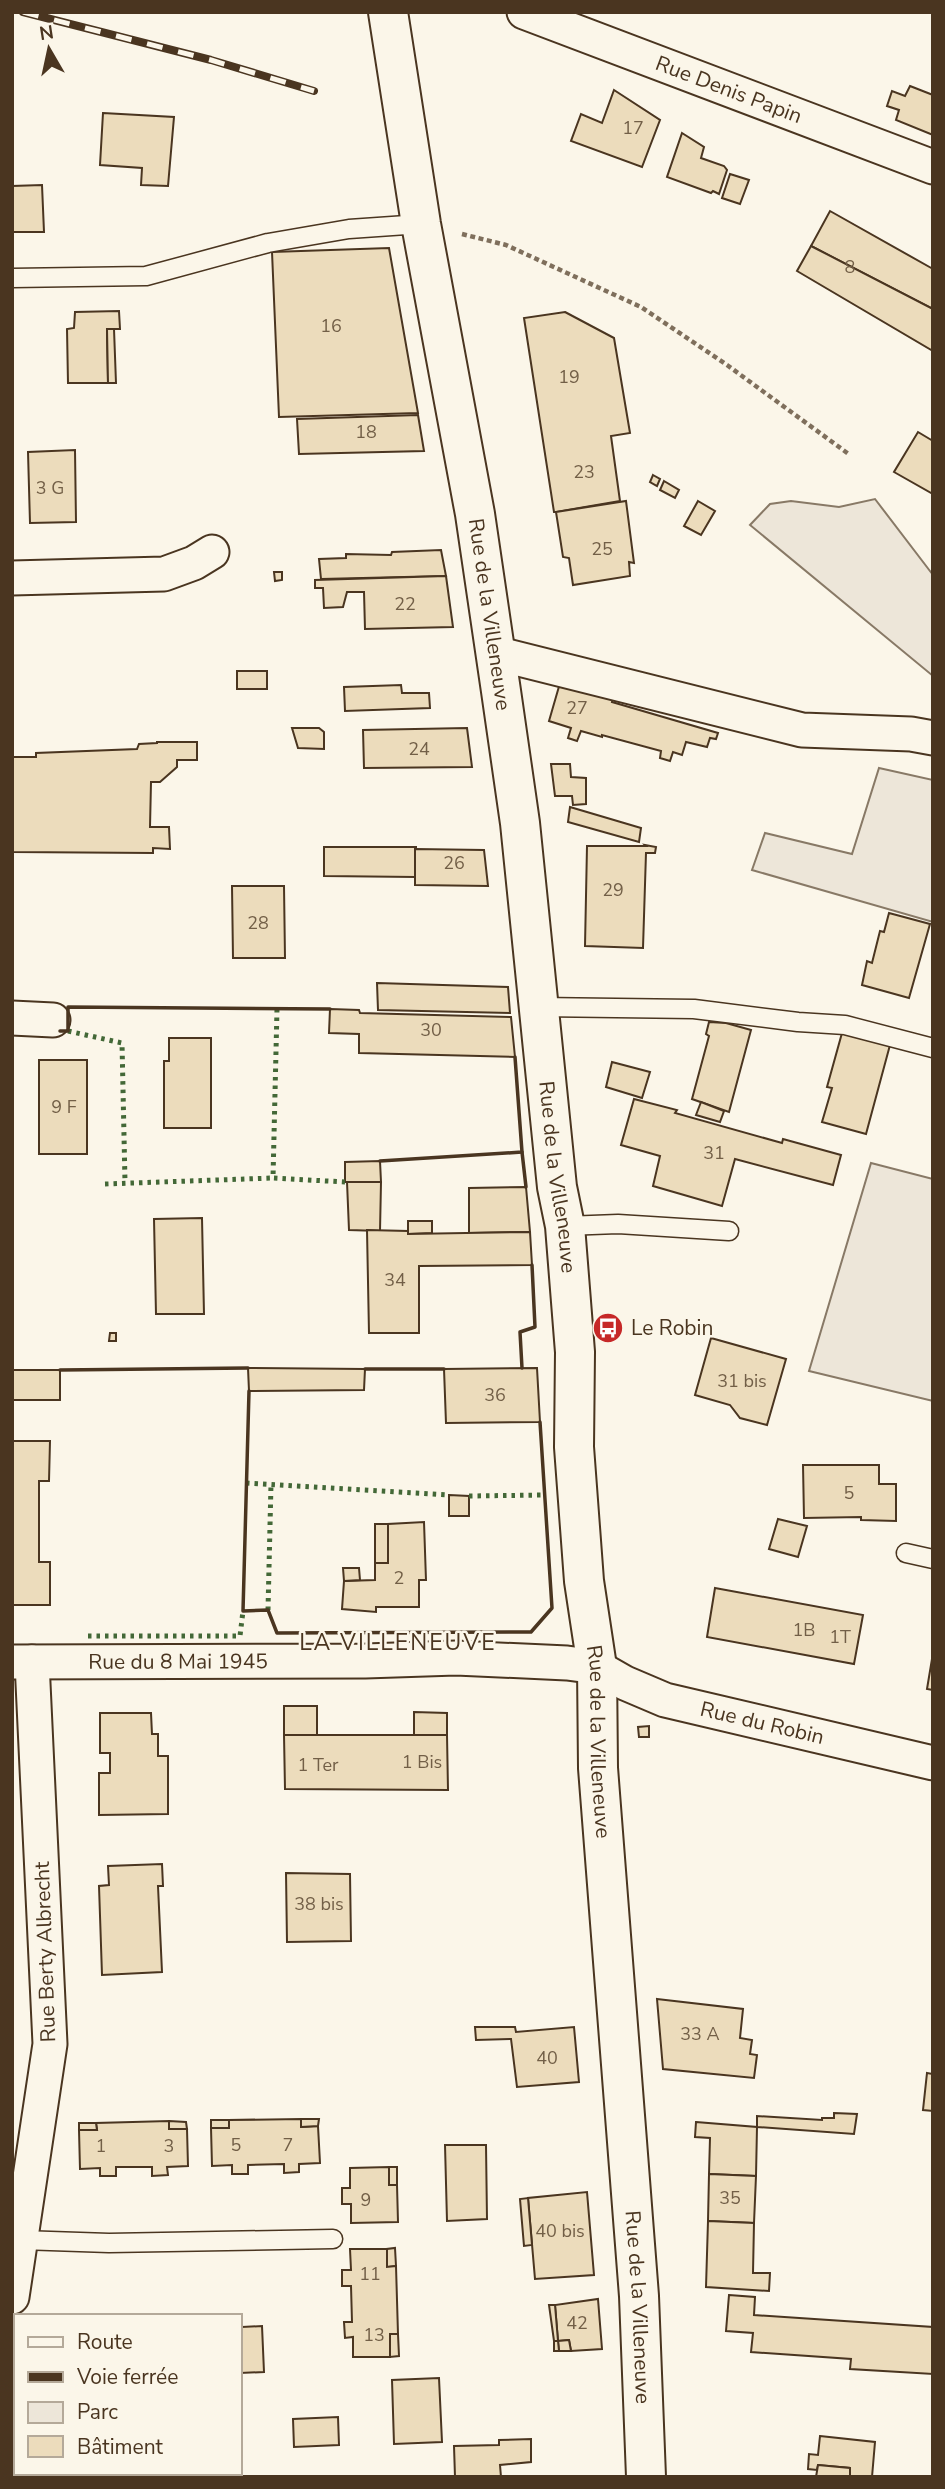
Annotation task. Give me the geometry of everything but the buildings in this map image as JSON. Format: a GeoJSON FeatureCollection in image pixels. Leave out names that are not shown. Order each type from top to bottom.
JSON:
{"type":"FeatureCollection","features":[{"type":"Feature","properties":{"kind":"main road","name":"Rue de la Villeneuve"},"geometry":{"type":"LineString","coordinates":[[388,12],[421,224],[475,514],[520,823],[556,1187],[565,1226],[575,1352],[574,1447],[581,1546],[597,1667],[598,1768],[636,2257],[646,2477]]}},
{"type":"Feature","properties":{"kind":"street","name":"Rue Denis Papin"},"geometry":{"type":"LineString","coordinates":[[524,12],[933,167]]}},
{"type":"Feature","properties":{"kind":"street"},"geometry":{"type":"LineString","coordinates":[[12,578],[164,574],[194,564],[212,552]]}},
{"type":"Feature","properties":{"kind":"street"},"geometry":{"type":"LineString","coordinates":[[495,653],[802,730],[911,734],[933,738]]}},
{"type":"Feature","properties":{"kind":"street"},"geometry":{"type":"LineString","coordinates":[[12,1018],[54,1020]]}},
{"type":"Feature","properties":{"kind":"street","name":"Rue du 8 Mai 1945"},"geometry":{"type":"LineString","coordinates":[[22,1662],[456,1658],[597,1667]]}},
{"type":"Feature","properties":{"kind":"street","name":"Rue Berty Albrecht"},"geometry":{"type":"LineString","coordinates":[[12,2297],[50,2044],[22,1662]]}},
{"type":"Feature","properties":{"kind":"street","name":"Rue du Robin"},"geometry":{"type":"LineString","coordinates":[[597,1667],[625,1683],[665,1700],[933,1763]]}},
{"type":"Feature","properties":{"kind":"lane"},"geometry":{"type":"LineString","coordinates":[[12,278],[146,276],[268,243],[349,229],[421,224]]}},
{"type":"Feature","properties":{"kind":"lane"},"geometry":{"type":"LineString","coordinates":[[538,1007],[694,1009],[845,1025],[933,1048]]}},
{"type":"Feature","properties":{"kind":"lane"},"geometry":{"type":"LineString","coordinates":[[565,1226],[618,1224],[729,1231]]}},
{"type":"Feature","properties":{"kind":"lane"},"geometry":{"type":"LineString","coordinates":[[906,1553],[933,1559]]}},
{"type":"Feature","properties":{"kind":"lane"},"geometry":{"type":"LineString","coordinates":[[21,2241],[109,2243],[333,2239]]}},
{"type":"Feature","properties":{"kind":"path"},"geometry":{"type":"LineString","coordinates":[[421,224],[506,245],[641,307],[850,454]]}},
{"type":"Feature","properties":{"kind":"green space"},"geometry":{"type":"Polygon","coordinates":[[[875,499],[933,575],[933,676],[750,525],[770,504],[791,501],[839,507],[875,499]]]}},
{"type":"Feature","properties":{"kind":"green space"},"geometry":{"type":"Polygon","coordinates":[[[879,768],[933,780],[933,922],[752,870],[765,833],[852,854],[879,768]]]}},
{"type":"Feature","properties":{"kind":"green space"},"geometry":{"type":"Polygon","coordinates":[[[871,1163],[933,1179],[933,1401],[809,1371],[871,1163]]]}},
{"type":"Feature","properties":{"kind":"railway"},"geometry":{"type":"LineString","coordinates":[[23,12],[211,60],[314,91]]}},
{"type":"Feature","properties":{"kind":"hedge"},"geometry":{"type":"LineString","coordinates":[[277,1009],[273,1178],[345,1182]]}},
{"type":"Feature","properties":{"kind":"hedge"},"geometry":{"type":"LineString","coordinates":[[68,1031],[122,1043],[125,1182]]}},
{"type":"Feature","properties":{"kind":"hedge"},"geometry":{"type":"LineString","coordinates":[[105,1184],[273,1178]]}},
{"type":"Feature","properties":{"kind":"hedge"},"geometry":{"type":"LineString","coordinates":[[246,1483],[449,1495]]}},
{"type":"Feature","properties":{"kind":"hedge"},"geometry":{"type":"LineString","coordinates":[[268,1610],[271,1484]]}},
{"type":"Feature","properties":{"kind":"hedge"},"geometry":{"type":"LineString","coordinates":[[469,1496],[545,1495]]}},
{"type":"Feature","properties":{"kind":"hedge"},"geometry":{"type":"LineString","coordinates":[[88,1636],[240,1636],[243,1611]]}},
{"type":"Feature","properties":{"kind":"wall"},"geometry":{"type":"LineString","coordinates":[[60,1031],[68,1031],[68,1007],[330,1009]]}},
{"type":"Feature","properties":{"kind":"wall"},"geometry":{"type":"LineString","coordinates":[[380,1161],[522,1152],[515,1057]]}},
{"type":"Feature","properties":{"kind":"wall"},"geometry":{"type":"LineString","coordinates":[[522,1152],[526,1187]]}},
{"type":"Feature","properties":{"kind":"wall"},"geometry":{"type":"LineString","coordinates":[[522,1368],[520,1332],[535,1327],[532,1265]]}},
{"type":"Feature","properties":{"kind":"wall"},"geometry":{"type":"LineString","coordinates":[[60,1370],[248,1368]]}},
{"type":"Feature","properties":{"kind":"wall"},"geometry":{"type":"LineString","coordinates":[[365,1369],[444,1369]]}},
{"type":"Feature","properties":{"kind":"wall"},"geometry":{"type":"LineString","coordinates":[[249,1391],[243,1611],[268,1610],[277,1633],[531,1632],[552,1608],[540,1422]]}},
{"type":"Feature","properties":{"kind":"place","name":"Le Robin"},"geometry":{"type":"Point","coordinates":[608,1328]}},
{"type":"Feature","properties":{"kind":"district","name":"LA VILLENEUVE"},"geometry":{"type":"Point","coordinates":[398,1642]}}]}
